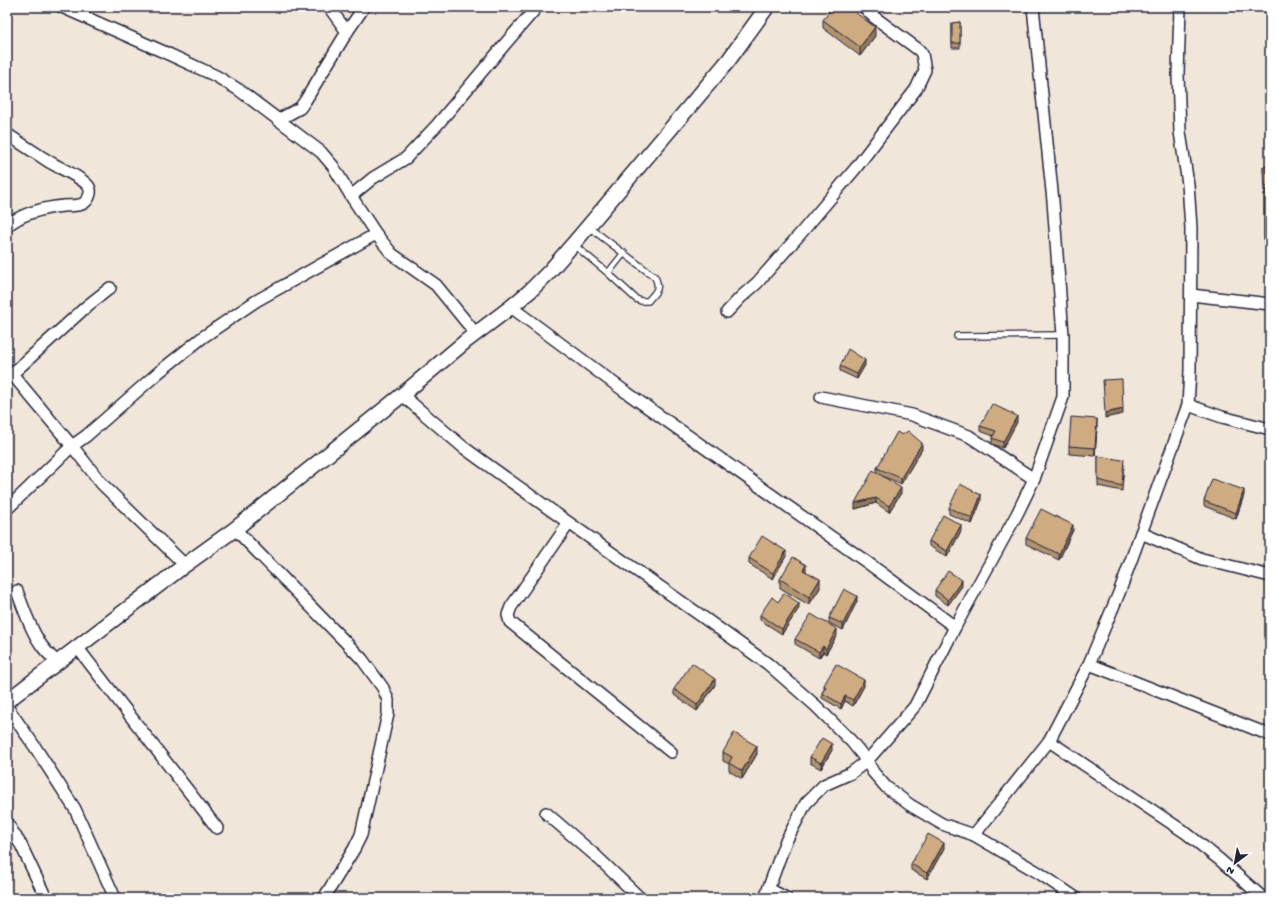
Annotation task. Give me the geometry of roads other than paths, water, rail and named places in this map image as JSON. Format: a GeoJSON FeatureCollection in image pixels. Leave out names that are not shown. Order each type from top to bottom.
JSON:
{"type":"FeatureCollection","features":[{"type":"Feature","properties":{"kind":"street"},"geometry":{"type":"LineString","coordinates":[[62,7],[216,76],[239,90],[321,152],[333,166],[376,234],[392,254],[436,284],[476,334]]}},
{"type":"Feature","properties":{"kind":"street"},"geometry":{"type":"LineString","coordinates":[[329,7],[347,32]]}},
{"type":"Feature","properties":{"kind":"street"},"geometry":{"type":"LineString","coordinates":[[278,120],[300,108],[364,7]]}},
{"type":"Feature","properties":{"kind":"street"},"geometry":{"type":"LineString","coordinates":[[351,196],[373,178],[406,158],[437,125],[537,7]]}},
{"type":"Feature","properties":{"kind":"street"},"geometry":{"type":"LineString","coordinates":[[7,700],[185,564],[235,529],[511,307],[549,272],[573,244],[728,61],[767,7]]}},
{"type":"Feature","properties":{"kind":"street"},"geometry":{"type":"LineString","coordinates":[[727,312],[757,282],[801,233],[855,169],[916,89],[925,70],[922,54],[919,50],[874,17],[864,7]]}},
{"type":"Feature","properties":{"kind":"street"},"geometry":{"type":"LineString","coordinates":[[786,898],[767,893],[784,843],[806,803],[824,785],[851,773],[866,761],[916,706],[955,627],[1017,514],[1034,479],[1063,397],[1063,335],[1053,201],[1033,7]]}},
{"type":"Feature","properties":{"kind":"street"},"geometry":{"type":"LineString","coordinates":[[974,835],[1048,741],[1089,664],[1119,593],[1188,405],[1190,371],[1191,228],[1188,184],[1180,132],[1178,74],[1180,7]]}},
{"type":"Feature","properties":{"kind":"street"},"geometry":{"type":"LineString","coordinates":[[7,134],[80,179],[90,189],[90,193],[88,199],[84,203],[77,206],[56,207],[41,210],[14,220],[7,226]]}},
{"type":"Feature","properties":{"kind":"street"},"geometry":{"type":"LineString","coordinates":[[7,509],[72,446],[86,436],[159,372],[203,337],[256,301],[376,234]]}},
{"type":"Feature","properties":{"kind":"street"},"geometry":{"type":"LineString","coordinates":[[110,288],[87,306],[9,376],[72,446],[102,484],[185,564]]}},
{"type":"Feature","properties":{"kind":"street"},"geometry":{"type":"LineString","coordinates":[[1191,295],[1270,304]]}},
{"type":"Feature","properties":{"kind":"street"},"geometry":{"type":"LineString","coordinates":[[511,307],[623,390],[868,563],[955,627]]}},
{"type":"Feature","properties":{"kind":"street"},"geometry":{"type":"LineString","coordinates":[[402,395],[463,447],[768,664],[816,706],[851,741],[873,772],[886,787],[910,805],[942,824],[974,835],[1039,873],[1076,898]]}},
{"type":"Feature","properties":{"kind":"street"},"geometry":{"type":"LineString","coordinates":[[821,397],[912,415],[969,436],[1034,479]]}},
{"type":"Feature","properties":{"kind":"street"},"geometry":{"type":"LineString","coordinates":[[1188,405],[1222,417],[1270,429]]}},
{"type":"Feature","properties":{"kind":"street"},"geometry":{"type":"LineString","coordinates":[[568,523],[511,607],[508,615],[510,622],[514,627],[671,752]]}},
{"type":"Feature","properties":{"kind":"street"},"geometry":{"type":"LineString","coordinates":[[235,529],[362,659],[383,688],[388,700],[388,714],[361,835],[324,898]]}},
{"type":"Feature","properties":{"kind":"street"},"geometry":{"type":"LineString","coordinates":[[1141,533],[1202,558],[1270,576]]}},
{"type":"Feature","properties":{"kind":"street"},"geometry":{"type":"LineString","coordinates":[[17,591],[26,616],[36,636],[43,647],[57,662]]}},
{"type":"Feature","properties":{"kind":"street"},"geometry":{"type":"LineString","coordinates":[[77,647],[217,828]]}},
{"type":"Feature","properties":{"kind":"street"},"geometry":{"type":"LineString","coordinates":[[1089,664],[1270,735]]}},
{"type":"Feature","properties":{"kind":"street"},"geometry":{"type":"LineString","coordinates":[[7,707],[75,809],[115,898]]}},
{"type":"Feature","properties":{"kind":"street"},"geometry":{"type":"LineString","coordinates":[[1048,741],[1186,833],[1220,860],[1262,898]]}},
{"type":"Feature","properties":{"kind":"street"},"geometry":{"type":"LineString","coordinates":[[546,812],[596,856],[640,898]]}},
{"type":"Feature","properties":{"kind":"street"},"geometry":{"type":"LineString","coordinates":[[7,823],[21,845],[46,898]]}},
{"type":"Feature","properties":{"kind":"lane"},"geometry":{"type":"LineString","coordinates":[[573,244],[636,299],[648,301],[658,289],[658,284],[655,277],[588,226]]}},
{"type":"Feature","properties":{"kind":"lane"},"geometry":{"type":"LineString","coordinates":[[608,273],[624,253]]}},
{"type":"Feature","properties":{"kind":"lane"},"geometry":{"type":"LineString","coordinates":[[956,336],[1063,335]]}}]}
